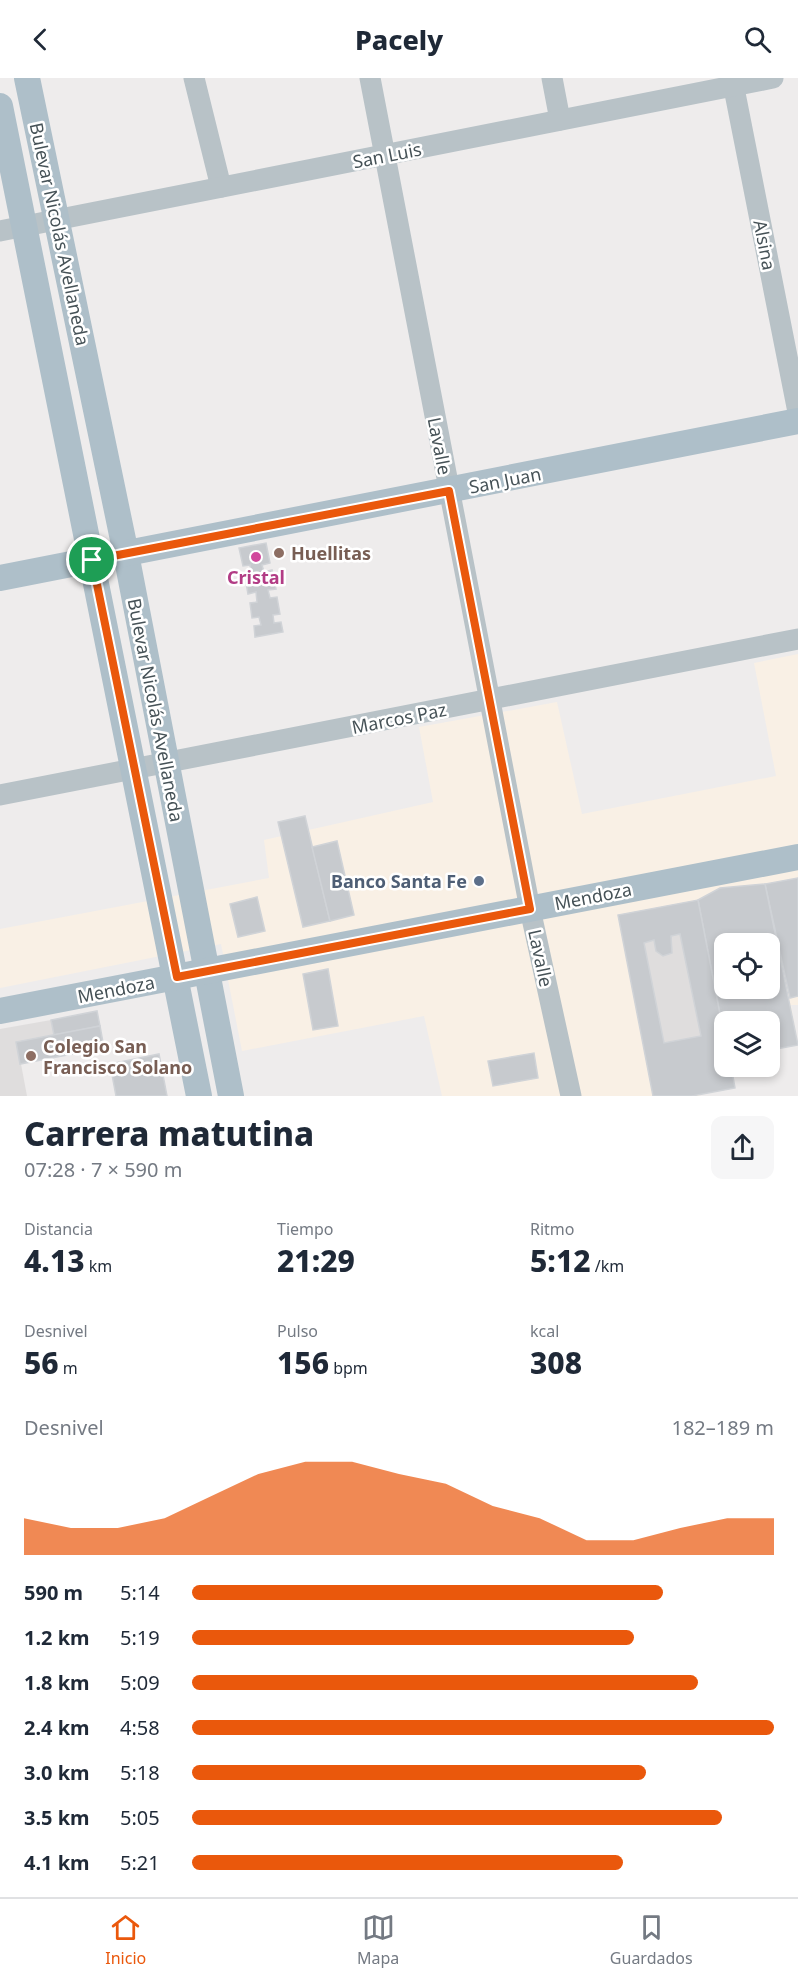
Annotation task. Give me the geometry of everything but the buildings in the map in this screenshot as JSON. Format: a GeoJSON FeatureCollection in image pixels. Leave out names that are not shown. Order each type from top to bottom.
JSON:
{"type":"FeatureCollection","features":[{"type":"Feature","properties":{"kind":"main road","name":"Bulevar Nicolás Avellaneda"},"geometry":{"type":"LineString","coordinates":[[27,78],[126,554],[231,1096]]}},
{"type":"Feature","properties":{"kind":"main road","name":"Bulevar Nicolás Avellaneda"},"geometry":{"type":"LineString","coordinates":[[0,106],[12,229],[92,560],[199,1096]]}},
{"type":"Feature","properties":{"kind":"main road","name":"San Juan"},"geometry":{"type":"LineString","coordinates":[[0,578],[798,421]]}},
{"type":"Feature","properties":{"kind":"main road","name":"Mendoza"},"geometry":{"type":"LineString","coordinates":[[0,1011],[798,857]]}},
{"type":"Feature","properties":{"kind":"street"},"geometry":{"type":"LineString","coordinates":[[194,78],[221,187]]}},
{"type":"Feature","properties":{"kind":"street","name":"Lavalle"},"geometry":{"type":"LineString","coordinates":[[370,78],[530,909],[571,1096]]}},
{"type":"Feature","properties":{"kind":"street"},"geometry":{"type":"LineString","coordinates":[[552,78],[560,120]]}},
{"type":"Feature","properties":{"kind":"street","name":"San Luis"},"geometry":{"type":"LineString","coordinates":[[12,229],[385,156],[733,82],[773,78]]}},
{"type":"Feature","properties":{"kind":"street","name":"Alsina"},"geometry":{"type":"LineString","coordinates":[[733,82],[798,412]]}},
{"type":"Feature","properties":{"kind":"street","name":"Marcos Paz"},"geometry":{"type":"LineString","coordinates":[[0,795],[798,639]]}},
{"type":"Feature","properties":{"kind":"shaded area"},"geometry":{"type":"Polygon","coordinates":[[[798,654],[798,1005],[791,1005],[798,1045],[780,1048],[780,1011],[714,1011],[715,1077],[699,1096],[442,1096],[424,1016],[242,1051],[221,944],[0,988],[0,929],[269,878],[264,840],[433,802],[419,727],[557,702],[582,814],[776,776],[754,663],[798,654]]]}},
{"type":"Feature","properties":{"kind":"shaded area"},"geometry":{"type":"Polygon","coordinates":[[[698,900],[714,983],[714,999],[717,999],[719,1011],[714,1011],[714,1077],[730,1077],[735,1088],[692,1096],[653,1096],[618,915],[698,900]]]}},
{"type":"Feature","properties":{"kind":"shaded area","name":"Colegio San Francisco Solano"},"geometry":{"type":"Polygon","coordinates":[[[51,1020],[54,1035],[100,1026],[104,1048],[21,1064],[27,1096],[0,1096],[0,1029],[51,1020]]]}},
{"type":"Feature","properties":{"kind":"place","name":"Huellitas"},"geometry":{"type":"Point","coordinates":[279,553]}},
{"type":"Feature","properties":{"kind":"place","name":"Cristal"},"geometry":{"type":"Point","coordinates":[256,557]}},
{"type":"Feature","properties":{"kind":"place","name":"Banco Santa Fe"},"geometry":{"type":"Point","coordinates":[479,881]}},
{"type":"Feature","properties":{"kind":"place","name":"Colegio San Francisco Solano"},"geometry":{"type":"Point","coordinates":[31,1056]}},
{"type":"Feature","properties":{"kind":"route"},"geometry":{"type":"LineString","coordinates":[[449,491],[530,909],[177,977],[92,560],[449,491]]}}]}
